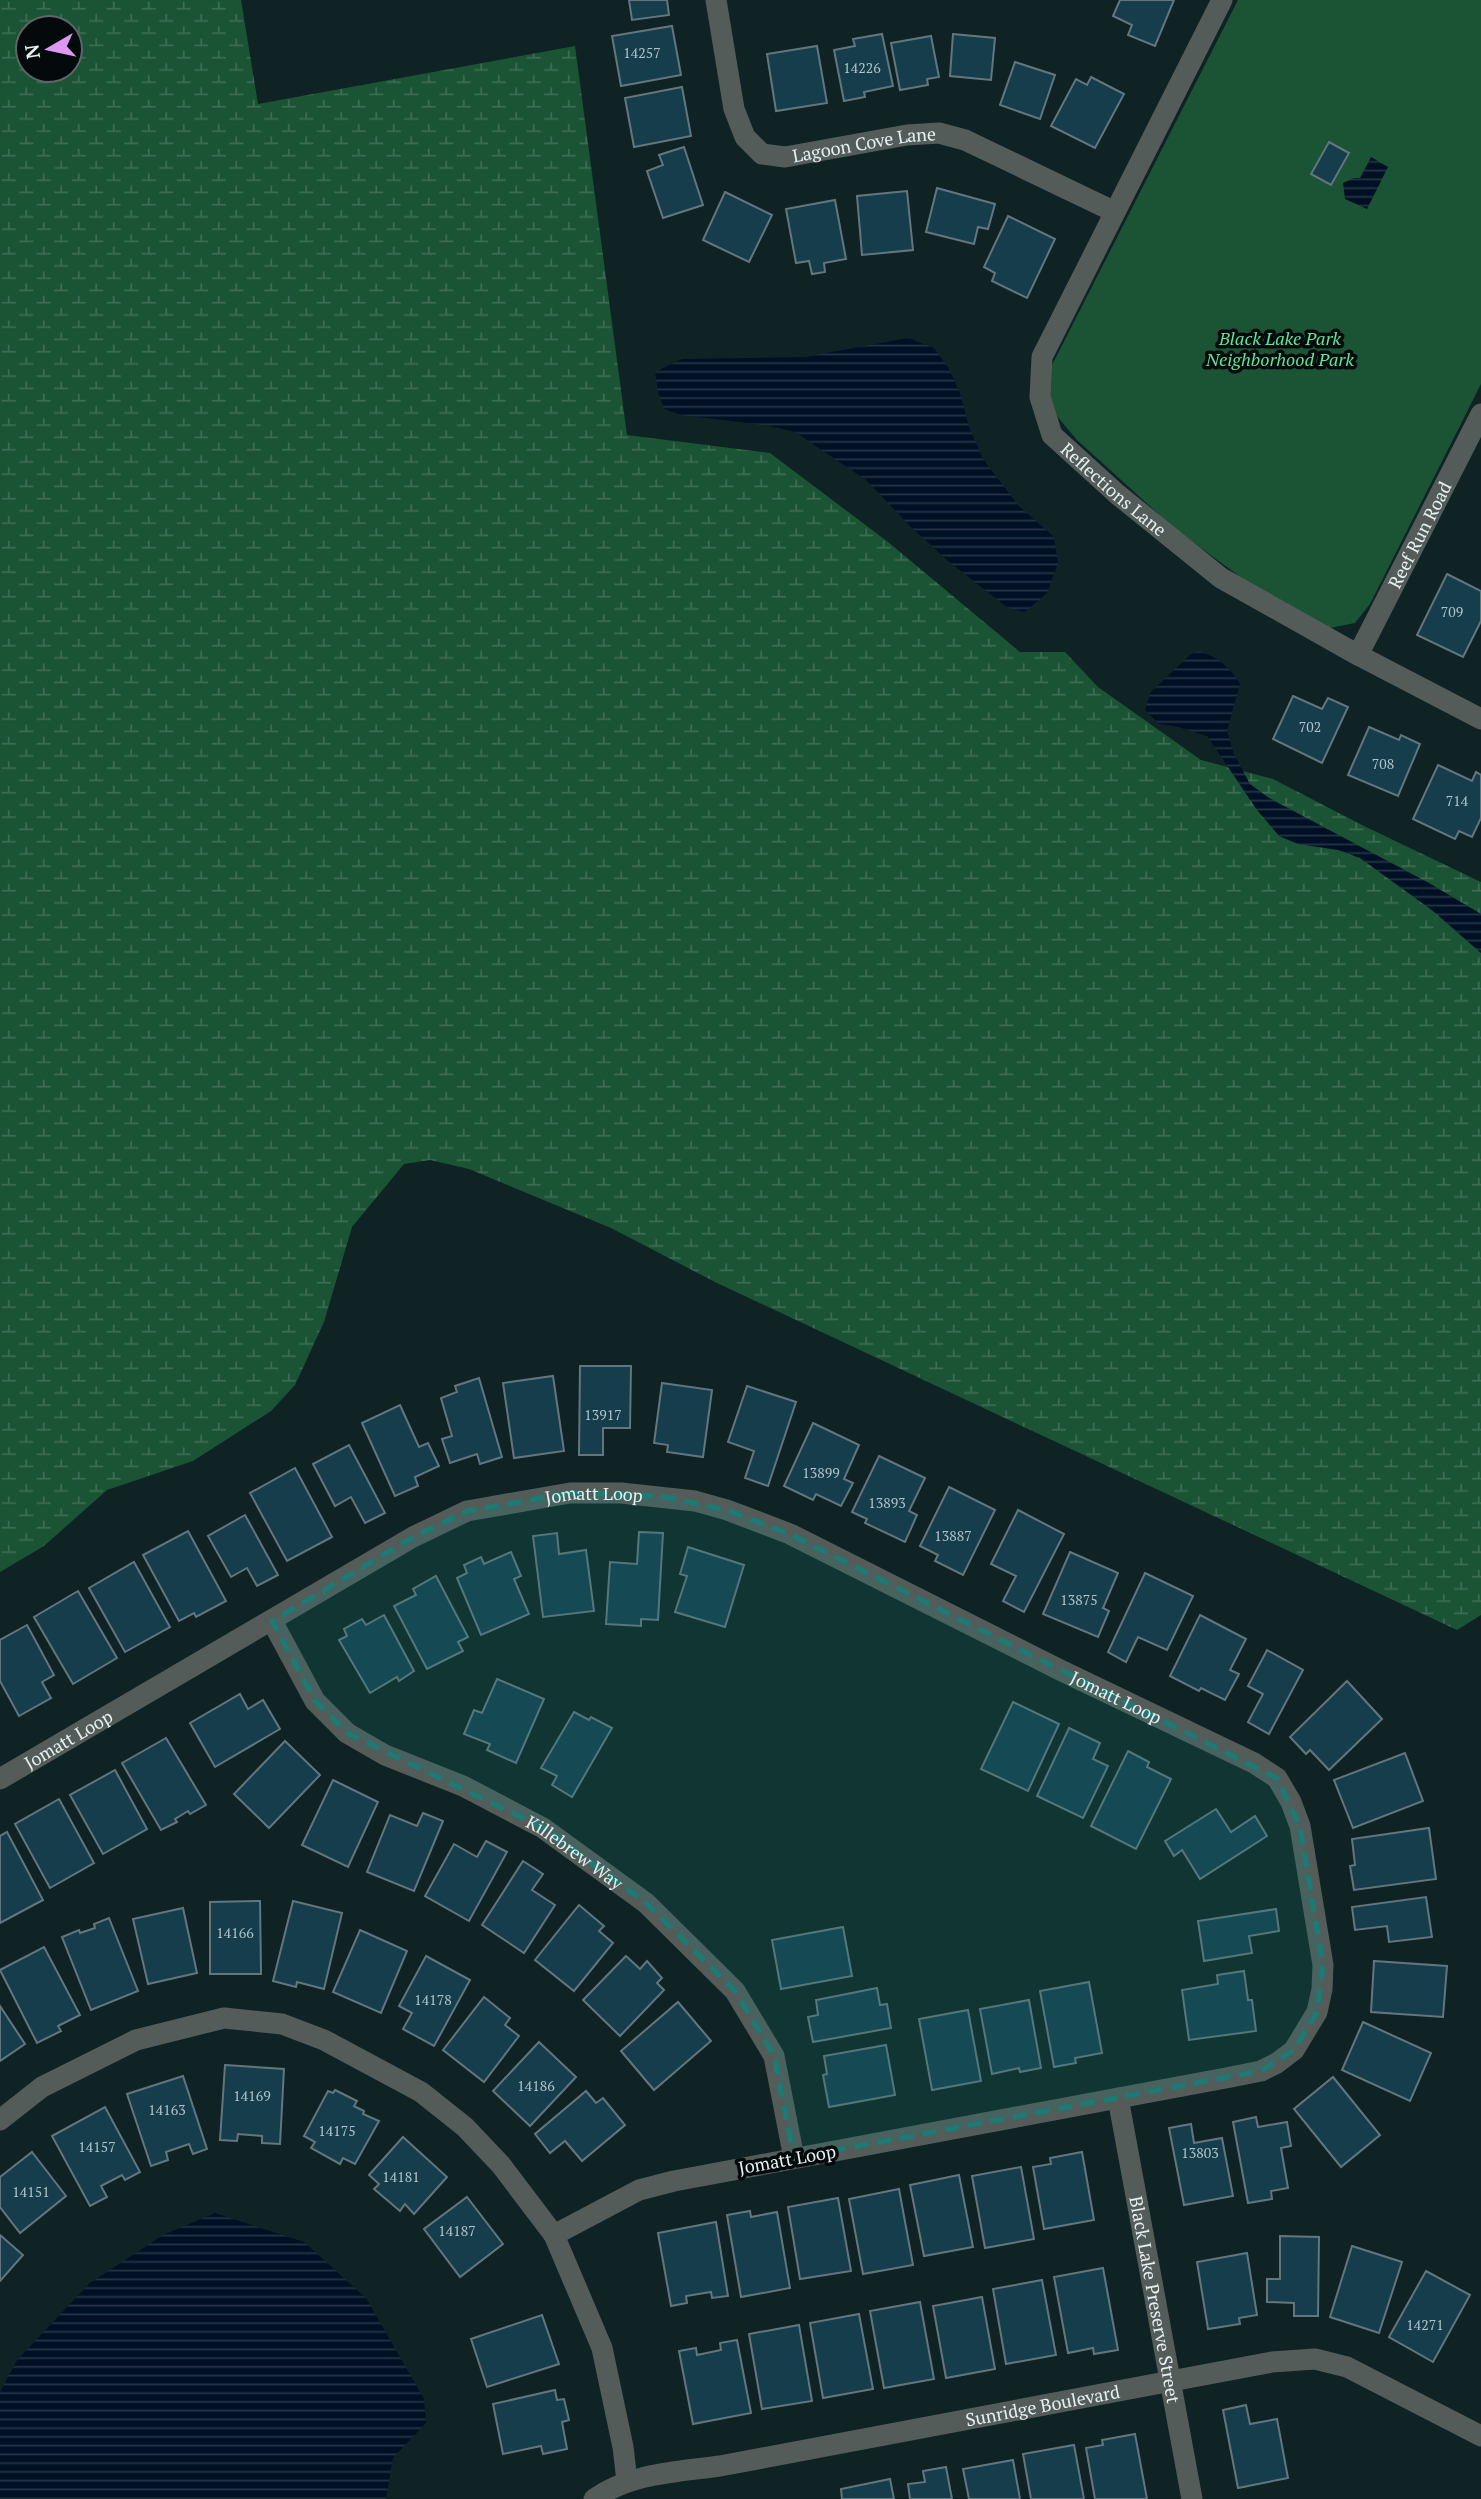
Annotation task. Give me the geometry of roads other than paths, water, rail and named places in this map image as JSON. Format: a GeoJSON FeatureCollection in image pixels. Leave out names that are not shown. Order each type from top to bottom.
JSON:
{"type":"FeatureCollection","features":[{"type":"Feature","properties":{"kind":"street","name":"Lagoon Cove Lane"},"geometry":{"type":"LineString","coordinates":[[716,0],[734,109],[744,137],[762,154],[785,157],[907,135],[939,133],[965,140],[1115,212]]}},
{"type":"Feature","properties":{"kind":"street","name":"Reflections Lane"},"geometry":{"type":"LineString","coordinates":[[1222,0],[1042,356],[1040,397],[1052,435],[1117,494],[1221,578],[1358,656],[1481,719]]}},
{"type":"Feature","properties":{"kind":"street","name":"Reef Run Road"},"geometry":{"type":"LineString","coordinates":[[1358,656],[1481,414]]}},
{"type":"Feature","properties":{"kind":"street","name":"Jomatt Loop"},"geometry":{"type":"LineString","coordinates":[[0,1779],[414,1537],[467,1511],[570,1493],[662,1496],[695,1501],[790,1534],[1058,1669],[1254,1763],[1277,1778],[1291,1802],[1300,1826],[1323,1965],[1317,2012],[1294,2049],[1277,2063],[1261,2071],[794,2158],[639,2190],[554,2235]]}},
{"type":"Feature","properties":{"kind":"street","name":"Killebrew Way"},"geometry":{"type":"LineString","coordinates":[[272,1620],[315,1701],[347,1733],[385,1755],[463,1787],[543,1828],[646,1903],[736,1991],[774,2056],[794,2158]]}},
{"type":"Feature","properties":{"kind":"street"},"geometry":{"type":"LineString","coordinates":[[0,2120],[42,2087],[136,2040],[224,2018],[282,2024],[324,2040],[421,2092],[465,2127],[501,2165],[554,2235],[602,2348],[623,2447],[627,2480]]}},
{"type":"Feature","properties":{"kind":"street","name":"Black Lake Preserve Street"},"geometry":{"type":"LineString","coordinates":[[1118,2098],[1192,2499]]}},
{"type":"Feature","properties":{"kind":"street","name":"Sunridge Boulevard"},"geometry":{"type":"LineString","coordinates":[[594,2499],[627,2480],[720,2466],[1272,2362],[1315,2358],[1359,2372],[1481,2437]]}},
{"type":"Feature","properties":{"kind":"water"},"geometry":{"type":"Polygon","coordinates":[[[1371,157],[1388,167],[1367,209],[1345,199],[1343,183],[1360,178],[1371,157]]]}},
{"type":"Feature","properties":{"kind":"water"},"geometry":{"type":"Polygon","coordinates":[[[908,338],[934,348],[949,369],[960,393],[969,427],[983,459],[1019,506],[1054,537],[1058,563],[1047,593],[1025,612],[1008,608],[948,561],[866,480],[795,432],[765,425],[681,415],[664,409],[658,392],[655,372],[682,359],[805,357],[908,338]]]}},
{"type":"Feature","properties":{"kind":"water"},"geometry":{"type":"Polygon","coordinates":[[[1199,651],[1223,663],[1240,684],[1227,731],[1234,754],[1250,784],[1269,798],[1429,883],[1481,914],[1481,953],[1433,911],[1360,858],[1338,850],[1298,844],[1279,836],[1257,810],[1207,736],[1159,724],[1145,710],[1151,692],[1191,654],[1199,651]]]}},
{"type":"Feature","properties":{"kind":"water"},"geometry":{"type":"Polygon","coordinates":[[[215,2213],[304,2242],[366,2298],[424,2399],[426,2423],[393,2458],[386,2499],[0,2499],[0,2392],[17,2360],[90,2283],[163,2235],[215,2213]]]}},
{"type":"Feature","properties":{"kind":"park label","name":"Black Lake Park Neighborhood Park"},"geometry":{"type":"Point","coordinates":[1280,348]}}]}
